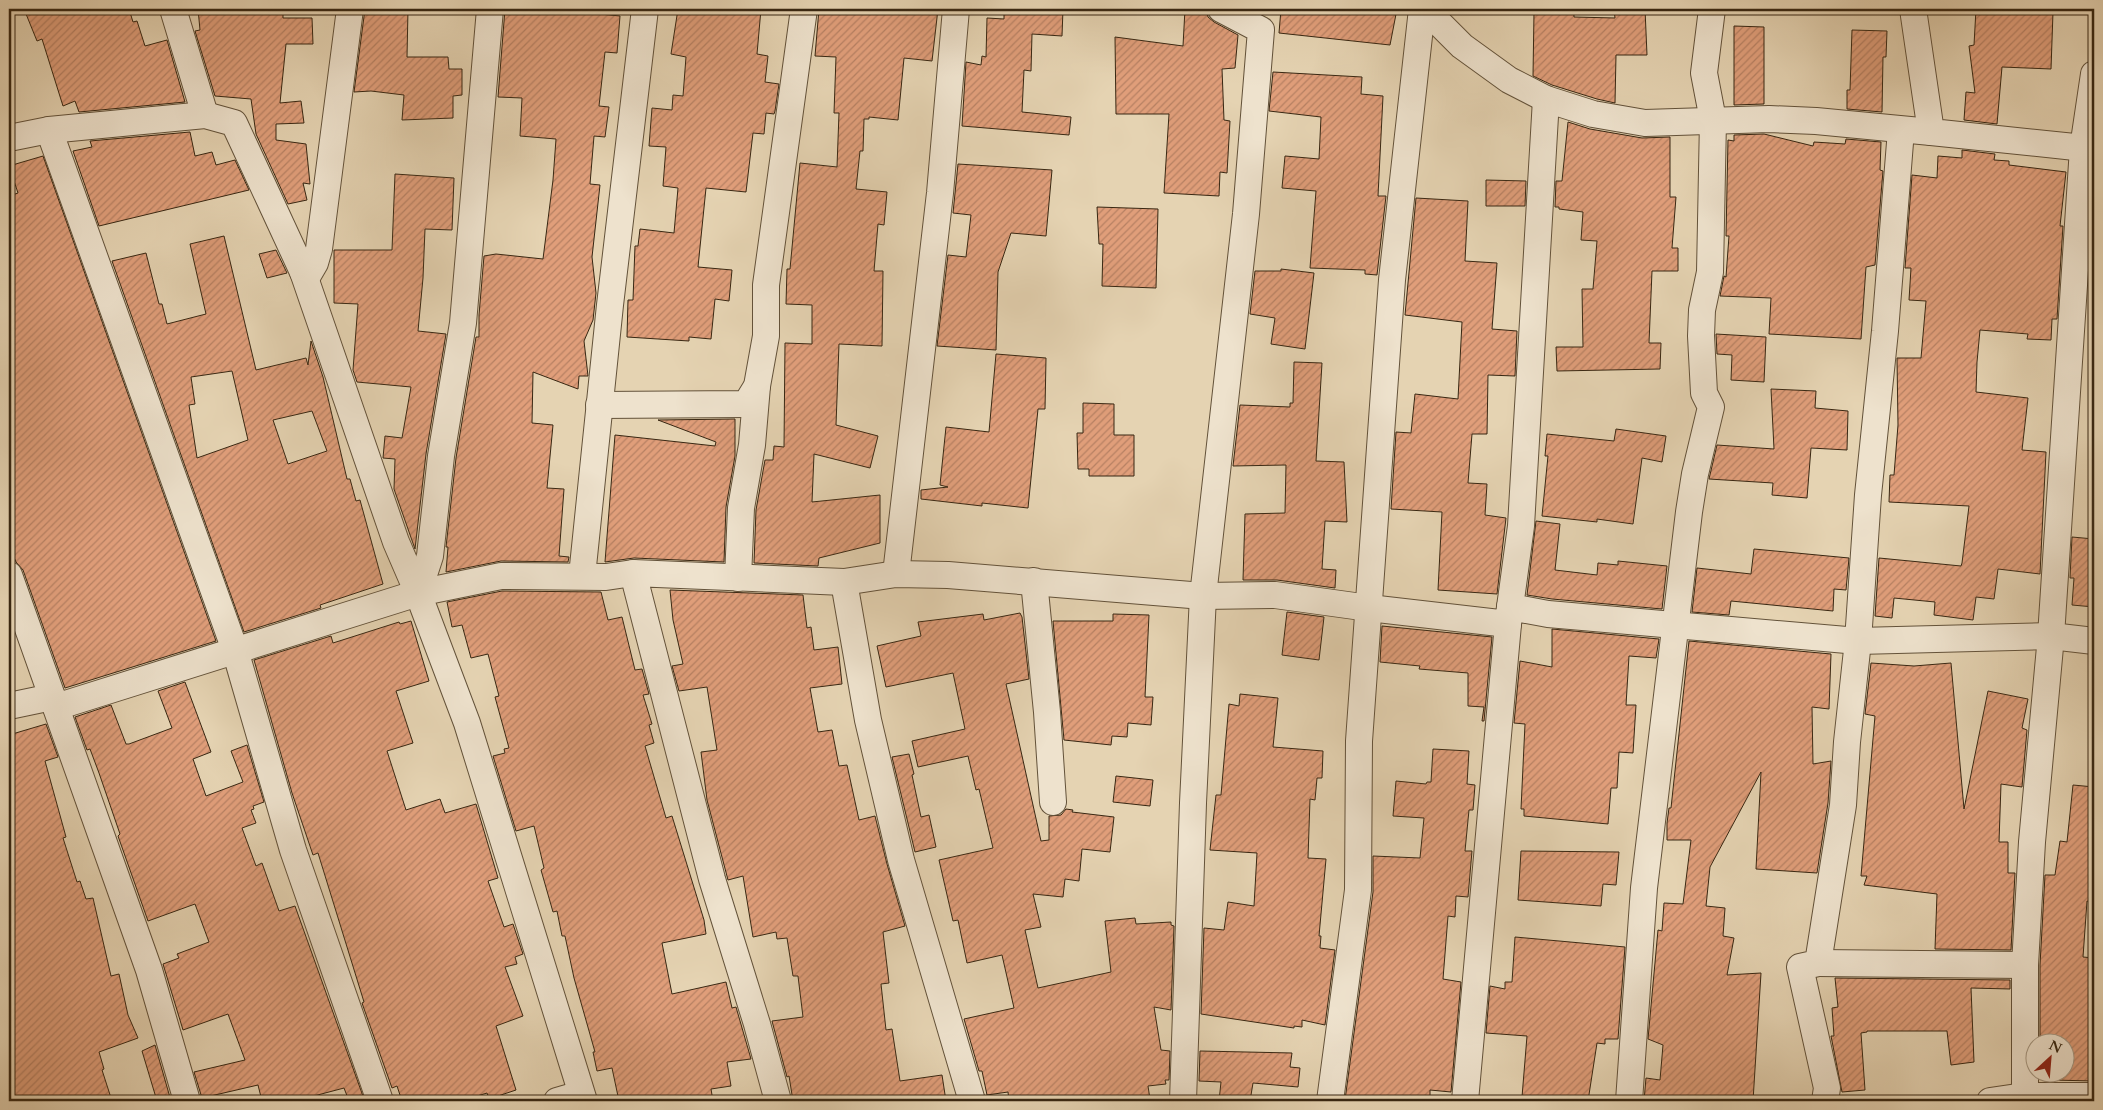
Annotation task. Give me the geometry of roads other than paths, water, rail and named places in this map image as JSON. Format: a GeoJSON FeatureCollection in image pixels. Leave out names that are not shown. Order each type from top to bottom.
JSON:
{"type":"FeatureCollection","features":[{"type":"Feature","properties":{"kind":"street"},"geometry":{"type":"LineString","coordinates":[[174,9],[205,116]]}},
{"type":"Feature","properties":{"kind":"street"},"geometry":{"type":"LineString","coordinates":[[303,272],[308,275],[315,263],[319,249],[350,9]]}},
{"type":"Feature","properties":{"kind":"street"},"geometry":{"type":"LineString","coordinates":[[418,593],[430,556],[441,456],[463,323],[490,9]]}},
{"type":"Feature","properties":{"kind":"street"},"geometry":{"type":"LineString","coordinates":[[582,576],[599,405],[644,9]]}},
{"type":"Feature","properties":{"kind":"street"},"geometry":{"type":"LineString","coordinates":[[738,578],[741,508],[752,445],[757,386],[766,336],[766,285],[804,9]]}},
{"type":"Feature","properties":{"kind":"street"},"geometry":{"type":"LineString","coordinates":[[896,574],[940,193],[956,9]]}},
{"type":"Feature","properties":{"kind":"street"},"geometry":{"type":"LineString","coordinates":[[1183,1101],[1193,802],[1204,596],[1246,214],[1261,30],[1221,9]]}},
{"type":"Feature","properties":{"kind":"street"},"geometry":{"type":"LineString","coordinates":[[1330,1101],[1358,890],[1359,741],[1392,280],[1422,9]]}},
{"type":"Feature","properties":{"kind":"street"},"geometry":{"type":"LineString","coordinates":[[1433,9],[1438,23],[1462,46],[1509,80],[1546,99],[1593,114],[1645,123],[1769,119],[1816,121],[2088,148]]}},
{"type":"Feature","properties":{"kind":"street"},"geometry":{"type":"LineString","coordinates":[[1629,1101],[1644,888],[1695,474],[1710,407],[1704,392],[1701,336],[1702,310],[1710,272],[1713,120],[1704,73],[1712,9]]}},
{"type":"Feature","properties":{"kind":"street"},"geometry":{"type":"LineString","coordinates":[[1913,9],[1931,132]]}},
{"type":"Feature","properties":{"kind":"street"},"geometry":{"type":"LineString","coordinates":[[2024,1099],[2025,965],[2032,842],[2051,636],[2094,74]]}},
{"type":"Feature","properties":{"kind":"street"},"geometry":{"type":"LineString","coordinates":[[1465,1101],[1509,616],[1521,526],[1546,99]]}},
{"type":"Feature","properties":{"kind":"street"},"geometry":{"type":"LineString","coordinates":[[9,138],[50,130],[205,116],[234,122],[303,272],[396,542],[418,593],[467,723],[574,1099]]}},
{"type":"Feature","properties":{"kind":"street"},"geometry":{"type":"LineString","coordinates":[[50,130],[235,650],[293,850],[380,1101]]}},
{"type":"Feature","properties":{"kind":"street"},"geometry":{"type":"LineString","coordinates":[[1818,963],[1843,805],[1847,742],[1858,641],[1868,495],[1885,331],[1901,130]]}},
{"type":"Feature","properties":{"kind":"street"},"geometry":{"type":"LineString","coordinates":[[599,405],[746,404],[757,386]]}},
{"type":"Feature","properties":{"kind":"street"},"geometry":{"type":"LineString","coordinates":[[9,706],[54,702],[235,650],[418,593],[501,576],[606,577],[633,574],[844,582],[896,574],[948,575],[1204,596],[1274,595],[1369,608],[1509,616],[1548,614],[1858,641],[2051,636],[2094,641]]}},
{"type":"Feature","properties":{"kind":"street"},"geometry":{"type":"LineString","coordinates":[[633,574],[712,879],[757,1024],[778,1101]]}},
{"type":"Feature","properties":{"kind":"street"},"geometry":{"type":"LineString","coordinates":[[9,575],[149,970],[187,1101]]}},
{"type":"Feature","properties":{"kind":"street"},"geometry":{"type":"LineString","coordinates":[[1034,581],[1047,712],[1053,802]]}},
{"type":"Feature","properties":{"kind":"street"},"geometry":{"type":"LineString","coordinates":[[844,582],[868,720],[901,860],[972,1101]]}},
{"type":"Feature","properties":{"kind":"street"},"geometry":{"type":"LineString","coordinates":[[1825,1101],[1827,1088],[1800,968],[1818,963],[2025,965]]}},
{"type":"Feature","properties":{"kind":"street"},"geometry":{"type":"LineString","coordinates":[[1990,1101],[2094,1096]]}}]}
